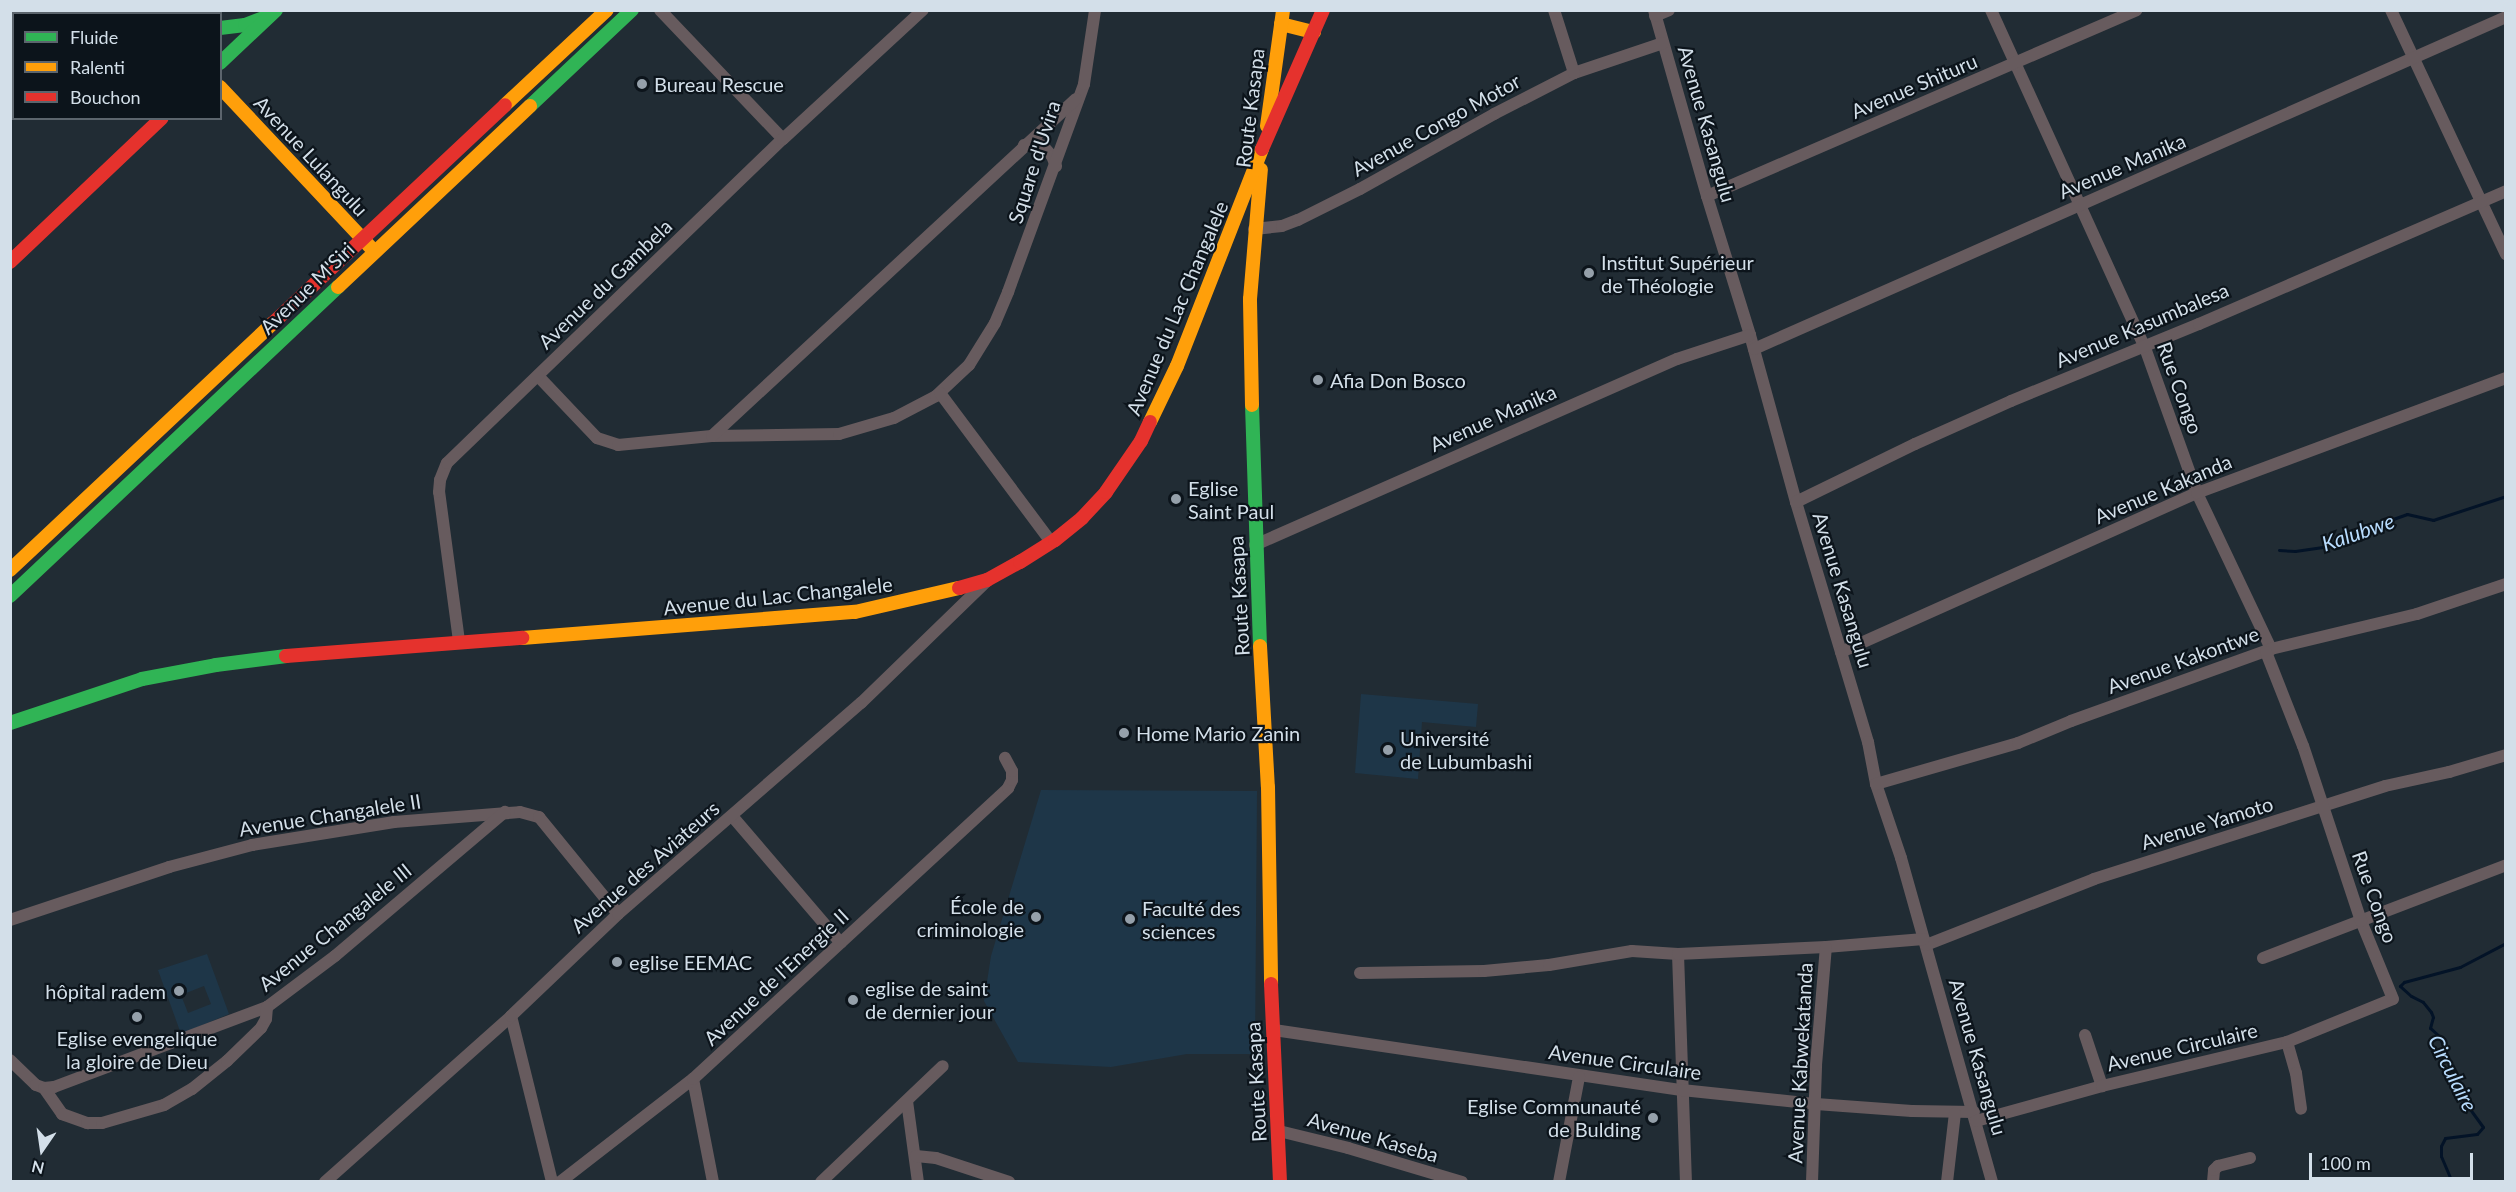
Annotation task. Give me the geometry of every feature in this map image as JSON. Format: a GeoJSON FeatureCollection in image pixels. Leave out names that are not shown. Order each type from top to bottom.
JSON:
{"type":"FeatureCollection","features":[{"type":"Feature","properties":{"kind":"main road","name":"Avenue M'Siri"},"geometry":{"type":"LineString","coordinates":[[10,570],[607,10]]}},
{"type":"Feature","properties":{"kind":"main road","name":"Avenue M'Siri"},"geometry":{"type":"LineString","coordinates":[[10,596],[632,10]]}},
{"type":"Feature","properties":{"kind":"main road","name":"Avenue du Lac Changalele"},"geometry":{"type":"LineString","coordinates":[[10,723],[142,679],[182,670],[316,652],[855,612],[932,596],[987,580],[1051,543],[1082,518],[1106,492],[1141,441],[1177,366],[1264,145],[1323,10]]}},
{"type":"Feature","properties":{"kind":"main road"},"geometry":{"type":"LineString","coordinates":[[222,28],[245,25],[274,13]]}},
{"type":"Feature","properties":{"kind":"main road"},"geometry":{"type":"LineString","coordinates":[[222,61],[274,13]]}},
{"type":"Feature","properties":{"kind":"main road"},"geometry":{"type":"LineString","coordinates":[[1282,17],[1314,32]]}},
{"type":"Feature","properties":{"kind":"main road","name":"Route Kasapa"},"geometry":{"type":"LineString","coordinates":[[1280,1182],[1268,914],[1268,787],[1255,545],[1251,299],[1254,229],[1282,17]]}},
{"type":"Feature","properties":{"kind":"main road","name":"Avenue Lulangulu"},"geometry":{"type":"LineString","coordinates":[[222,89],[374,251]]}},
{"type":"Feature","properties":{"kind":"main road"},"geometry":{"type":"LineString","coordinates":[[10,262],[160,120]]}},
{"type":"Feature","properties":{"kind":"main road"},"geometry":{"type":"LineString","coordinates":[[1227,241],[1241,241],[1253,247]]}},
{"type":"Feature","properties":{"kind":"street"},"geometry":{"type":"LineString","coordinates":[[660,10],[783,139]]}},
{"type":"Feature","properties":{"kind":"street","name":"Avenue du Gambela"},"geometry":{"type":"LineString","coordinates":[[459,641],[439,492],[443,469],[783,139],[923,10]]}},
{"type":"Feature","properties":{"kind":"street"},"geometry":{"type":"LineString","coordinates":[[1077,98],[1086,73],[1095,10]]}},
{"type":"Feature","properties":{"kind":"street"},"geometry":{"type":"LineString","coordinates":[[1554,10],[1574,73]]}},
{"type":"Feature","properties":{"kind":"street"},"geometry":{"type":"LineString","coordinates":[[1655,13],[1669,10]]}},
{"type":"Feature","properties":{"kind":"street","name":"Rue Congo"},"geometry":{"type":"LineString","coordinates":[[1992,10],[2015,65],[2145,345],[2197,493],[2268,651],[2303,746],[2361,921],[2393,999]]}},
{"type":"Feature","properties":{"kind":"street","name":"Avenue Shituru"},"geometry":{"type":"LineString","coordinates":[[1707,196],[2015,65],[2136,10]]}},
{"type":"Feature","properties":{"kind":"street"},"geometry":{"type":"LineString","coordinates":[[2391,10],[2505,254]]}},
{"type":"Feature","properties":{"kind":"street","name":"Avenue Kasangulu"},"geometry":{"type":"LineString","coordinates":[[1655,13],[1707,196],[1750,335],[1796,502],[1868,742],[1876,784],[1925,942],[1992,1182]]}},
{"type":"Feature","properties":{"kind":"street","name":"Avenue Manika"},"geometry":{"type":"LineString","coordinates":[[1754,349],[2413,60],[2505,17]]}},
{"type":"Feature","properties":{"kind":"street","name":"Avenue Congo Motor"},"geometry":{"type":"LineString","coordinates":[[1254,229],[1282,226],[1298,220],[1574,73],[1663,43]]}},
{"type":"Feature","properties":{"kind":"street","name":"Square d'Uvira"},"geometry":{"type":"LineString","coordinates":[[712,436],[1077,98]]}},
{"type":"Feature","properties":{"kind":"street","name":"Square d'Uvira"},"geometry":{"type":"LineString","coordinates":[[712,436],[839,434],[894,418],[940,393],[969,365],[995,323],[1056,166],[1077,98]]}},
{"type":"Feature","properties":{"kind":"street"},"geometry":{"type":"LineString","coordinates":[[1023,146],[1036,143],[1043,146],[1052,156],[1056,166]]}},
{"type":"Feature","properties":{"kind":"street","name":"Avenue Kasumbalesa"},"geometry":{"type":"LineString","coordinates":[[1796,502],[1915,444],[2505,191]]}},
{"type":"Feature","properties":{"kind":"street","name":"Avenue Manika"},"geometry":{"type":"LineString","coordinates":[[1255,545],[1677,359],[1750,335]]}},
{"type":"Feature","properties":{"kind":"street"},"geometry":{"type":"LineString","coordinates":[[538,376],[597,438],[608,443],[618,445],[712,436]]}},
{"type":"Feature","properties":{"kind":"street","name":"Avenue Kakanda"},"geometry":{"type":"LineString","coordinates":[[1841,652],[2197,493],[2505,378]]}},
{"type":"Feature","properties":{"kind":"street"},"geometry":{"type":"LineString","coordinates":[[940,393],[1051,543]]}},
{"type":"Feature","properties":{"kind":"street","name":"Avenue des Aviateurs"},"geometry":{"type":"LineString","coordinates":[[325,1182],[511,1016],[618,914],[861,703],[987,580]]}},
{"type":"Feature","properties":{"kind":"street","name":"Avenue Kakontwe"},"geometry":{"type":"LineString","coordinates":[[1876,784],[2018,744],[2071,721],[2268,651],[2417,614],[2505,584]]}},
{"type":"Feature","properties":{"kind":"street","name":"Avenue Yamoto"},"geometry":{"type":"LineString","coordinates":[[1360,973],[1484,971],[1557,964],[1632,951],[1678,954],[1925,942],[2094,879],[2385,786],[2449,772],[2505,755]]}},
{"type":"Feature","properties":{"kind":"street","name":"Avenue de l'Energie II"},"geometry":{"type":"LineString","coordinates":[[560,1182],[693,1079],[1008,788],[1012,780],[1005,758]]}},
{"type":"Feature","properties":{"kind":"street","name":"Avenue Changalele II"},"geometry":{"type":"LineString","coordinates":[[10,920],[170,867],[252,845],[394,822],[506,812],[531,813],[539,817],[618,914]]}},
{"type":"Feature","properties":{"kind":"street","name":"Avenue Changalele III"},"geometry":{"type":"LineString","coordinates":[[44,1088],[267,1007],[335,956],[506,812]]}},
{"type":"Feature","properties":{"kind":"street"},"geometry":{"type":"LineString","coordinates":[[732,816],[841,943]]}},
{"type":"Feature","properties":{"kind":"street"},"geometry":{"type":"LineString","coordinates":[[2263,958],[2505,865]]}},
{"type":"Feature","properties":{"kind":"street","name":"Avenue Kabwekatanda"},"geometry":{"type":"LineString","coordinates":[[1812,1182],[1816,1065],[1826,947]]}},
{"type":"Feature","properties":{"kind":"street"},"geometry":{"type":"LineString","coordinates":[[1678,954],[1686,1182]]}},
{"type":"Feature","properties":{"kind":"street","name":"Avenue Circulaire"},"geometry":{"type":"LineString","coordinates":[[1274,1030],[1579,1077],[1682,1090],[1816,1104],[1975,1116],[2287,1042],[2393,999]]}},
{"type":"Feature","properties":{"kind":"street"},"geometry":{"type":"LineString","coordinates":[[10,1060],[29,1078],[44,1088],[62,1114],[87,1123],[102,1123],[164,1105],[192,1089],[227,1061],[261,1028],[266,1019],[267,1007]]}},
{"type":"Feature","properties":{"kind":"street"},"geometry":{"type":"LineString","coordinates":[[511,1016],[552,1182]]}},
{"type":"Feature","properties":{"kind":"street"},"geometry":{"type":"LineString","coordinates":[[2085,1035],[2102,1086]]}},
{"type":"Feature","properties":{"kind":"street"},"geometry":{"type":"LineString","coordinates":[[2287,1042],[2296,1073],[2301,1109]]}},
{"type":"Feature","properties":{"kind":"street"},"geometry":{"type":"LineString","coordinates":[[821,1182],[943,1066]]}},
{"type":"Feature","properties":{"kind":"street"},"geometry":{"type":"LineString","coordinates":[[1559,1182],[1579,1077]]}},
{"type":"Feature","properties":{"kind":"street"},"geometry":{"type":"LineString","coordinates":[[693,1079],[713,1182]]}},
{"type":"Feature","properties":{"kind":"street"},"geometry":{"type":"LineString","coordinates":[[907,1101],[918,1182]]}},
{"type":"Feature","properties":{"kind":"street"},"geometry":{"type":"LineString","coordinates":[[1947,1182],[1955,1113]]}},
{"type":"Feature","properties":{"kind":"street","name":"Avenue Kaseba"},"geometry":{"type":"LineString","coordinates":[[1278,1131],[1358,1150],[1462,1182]]}},
{"type":"Feature","properties":{"kind":"street"},"geometry":{"type":"LineString","coordinates":[[916,1156],[936,1158],[1009,1182]]}},
{"type":"Feature","properties":{"kind":"street"},"geometry":{"type":"LineString","coordinates":[[2213,1182],[2214,1170],[2218,1166],[2250,1158]]}},
{"type":"Feature","properties":{"kind":"shaded area","name":"Université de Lubumbashi"},"geometry":{"type":"Polygon","coordinates":[[[1361,694],[1478,704],[1476,727],[1422,722],[1418,779],[1355,773],[1361,694]]]}},
{"type":"Feature","properties":{"kind":"shaded area","name":"Faculté des sciences"},"geometry":{"type":"Polygon","coordinates":[[[1041,790],[1257,791],[1255,1054],[1187,1054],[1111,1067],[1018,1062],[984,1001],[991,956],[1041,790]]]}},
{"type":"Feature","properties":{"kind":"shaded area","name":"hôpital radem"},"geometry":{"type":"Polygon","coordinates":[[[207,954],[229,1014],[181,1034],[158,970],[207,954]],[[204,986],[181,995],[188,1013],[211,1004],[204,986]]]}},
{"type":"Feature","properties":{"kind":"waterway","name":"Kalubwe"},"geometry":{"type":"LineString","coordinates":[[2279,550],[2295,551],[2323,547],[2407,514],[2433,520],[2506,496]]}},
{"type":"Feature","properties":{"kind":"waterway","name":"Circulaire"},"geometry":{"type":"LineString","coordinates":[[2452,1182],[2441,1156],[2441,1146],[2445,1138],[2477,1134],[2483,1127],[2469,1108],[2439,1036],[2430,1028],[2433,1017],[2431,1012],[2423,1002],[2411,996],[2400,986],[2404,982],[2460,967],[2506,943]]}},
{"type":"Feature","properties":{"kind":"traffic: fast"},"geometry":{"type":"LineString","coordinates":[[222,61],[276,10]]}},
{"type":"Feature","properties":{"kind":"traffic: fast"},"geometry":{"type":"LineString","coordinates":[[530,106],[632,10]]}},
{"type":"Feature","properties":{"kind":"traffic: fast"},"geometry":{"type":"LineString","coordinates":[[222,28],[245,25],[263,18]]}},
{"type":"Feature","properties":{"kind":"traffic: fast"},"geometry":{"type":"LineString","coordinates":[[10,596],[338,287]]}},
{"type":"Feature","properties":{"kind":"traffic: fast"},"geometry":{"type":"LineString","coordinates":[[1252,405],[1260,646]]}},
{"type":"Feature","properties":{"kind":"traffic: fast"},"geometry":{"type":"LineString","coordinates":[[10,723],[142,679],[216,665],[286,656]]}},
{"type":"Feature","properties":{"kind":"traffic: slow"},"geometry":{"type":"LineString","coordinates":[[505,105],[607,10]]}},
{"type":"Feature","properties":{"kind":"traffic: slow"},"geometry":{"type":"LineString","coordinates":[[1267,126],[1283,10]]}},
{"type":"Feature","properties":{"kind":"traffic: slow"},"geometry":{"type":"LineString","coordinates":[[1281,24],[1314,32]]}},
{"type":"Feature","properties":{"kind":"traffic: slow"},"geometry":{"type":"LineString","coordinates":[[222,89],[371,248]]}},
{"type":"Feature","properties":{"kind":"traffic: slow"},"geometry":{"type":"LineString","coordinates":[[338,287],[530,106]]}},
{"type":"Feature","properties":{"kind":"traffic: slow"},"geometry":{"type":"LineString","coordinates":[[1150,422],[1177,366],[1262,149]]}},
{"type":"Feature","properties":{"kind":"traffic: slow"},"geometry":{"type":"LineString","coordinates":[[1252,405],[1250,299],[1261,169]]}},
{"type":"Feature","properties":{"kind":"traffic: slow"},"geometry":{"type":"LineString","coordinates":[[10,570],[273,323]]}},
{"type":"Feature","properties":{"kind":"traffic: slow"},"geometry":{"type":"LineString","coordinates":[[522,638],[855,612],[959,588]]}},
{"type":"Feature","properties":{"kind":"traffic: slow"},"geometry":{"type":"LineString","coordinates":[[1260,646],[1268,787],[1271,984]]}},
{"type":"Feature","properties":{"kind":"traffic: jam"},"geometry":{"type":"LineString","coordinates":[[90,10],[100,12]]}},
{"type":"Feature","properties":{"kind":"traffic: jam"},"geometry":{"type":"LineString","coordinates":[[1262,149],[1323,10]]}},
{"type":"Feature","properties":{"kind":"traffic: jam"},"geometry":{"type":"LineString","coordinates":[[273,323],[505,105]]}},
{"type":"Feature","properties":{"kind":"traffic: jam"},"geometry":{"type":"LineString","coordinates":[[10,262],[160,120]]}},
{"type":"Feature","properties":{"kind":"traffic: jam"},"geometry":{"type":"LineString","coordinates":[[959,588],[987,580],[1020,562],[1055,540],[1082,518],[1106,492],[1141,441],[1150,422]]}},
{"type":"Feature","properties":{"kind":"traffic: jam"},"geometry":{"type":"LineString","coordinates":[[286,656],[522,638]]}},
{"type":"Feature","properties":{"kind":"traffic: jam"},"geometry":{"type":"LineString","coordinates":[[1271,984],[1280,1182]]}},
{"type":"Feature","properties":{"kind":"place","name":"Bureau Rescue"},"geometry":{"type":"Point","coordinates":[642,84]}},
{"type":"Feature","properties":{"kind":"place","name":"Institut Supérieur de Théologie"},"geometry":{"type":"Point","coordinates":[1589,273]}},
{"type":"Feature","properties":{"kind":"place","name":"Afia Don Bosco"},"geometry":{"type":"Point","coordinates":[1318,380]}},
{"type":"Feature","properties":{"kind":"place","name":"Eglise Saint Paul"},"geometry":{"type":"Point","coordinates":[1176,499]}},
{"type":"Feature","properties":{"kind":"place","name":"Home Mario Zanin"},"geometry":{"type":"Point","coordinates":[1124,733]}},
{"type":"Feature","properties":{"kind":"place","name":"Université de Lubumbashi"},"geometry":{"type":"Point","coordinates":[1388,750]}},
{"type":"Feature","properties":{"kind":"place","name":"École de criminologie"},"geometry":{"type":"Point","coordinates":[1036,917]}},
{"type":"Feature","properties":{"kind":"place","name":"Faculté des sciences"},"geometry":{"type":"Point","coordinates":[1130,919]}},
{"type":"Feature","properties":{"kind":"place","name":"eglise EEMAC"},"geometry":{"type":"Point","coordinates":[617,962]}},
{"type":"Feature","properties":{"kind":"place","name":"hôpital radem"},"geometry":{"type":"Point","coordinates":[179,991]}},
{"type":"Feature","properties":{"kind":"place","name":"eglise de saint de dernier jour"},"geometry":{"type":"Point","coordinates":[853,1000]}},
{"type":"Feature","properties":{"kind":"place","name":"Eglise evengelique la gloire de Dieu"},"geometry":{"type":"Point","coordinates":[137,1017]}},
{"type":"Feature","properties":{"kind":"place","name":"Eglise Communauté de Bulding"},"geometry":{"type":"Point","coordinates":[1653,1118]}}]}
